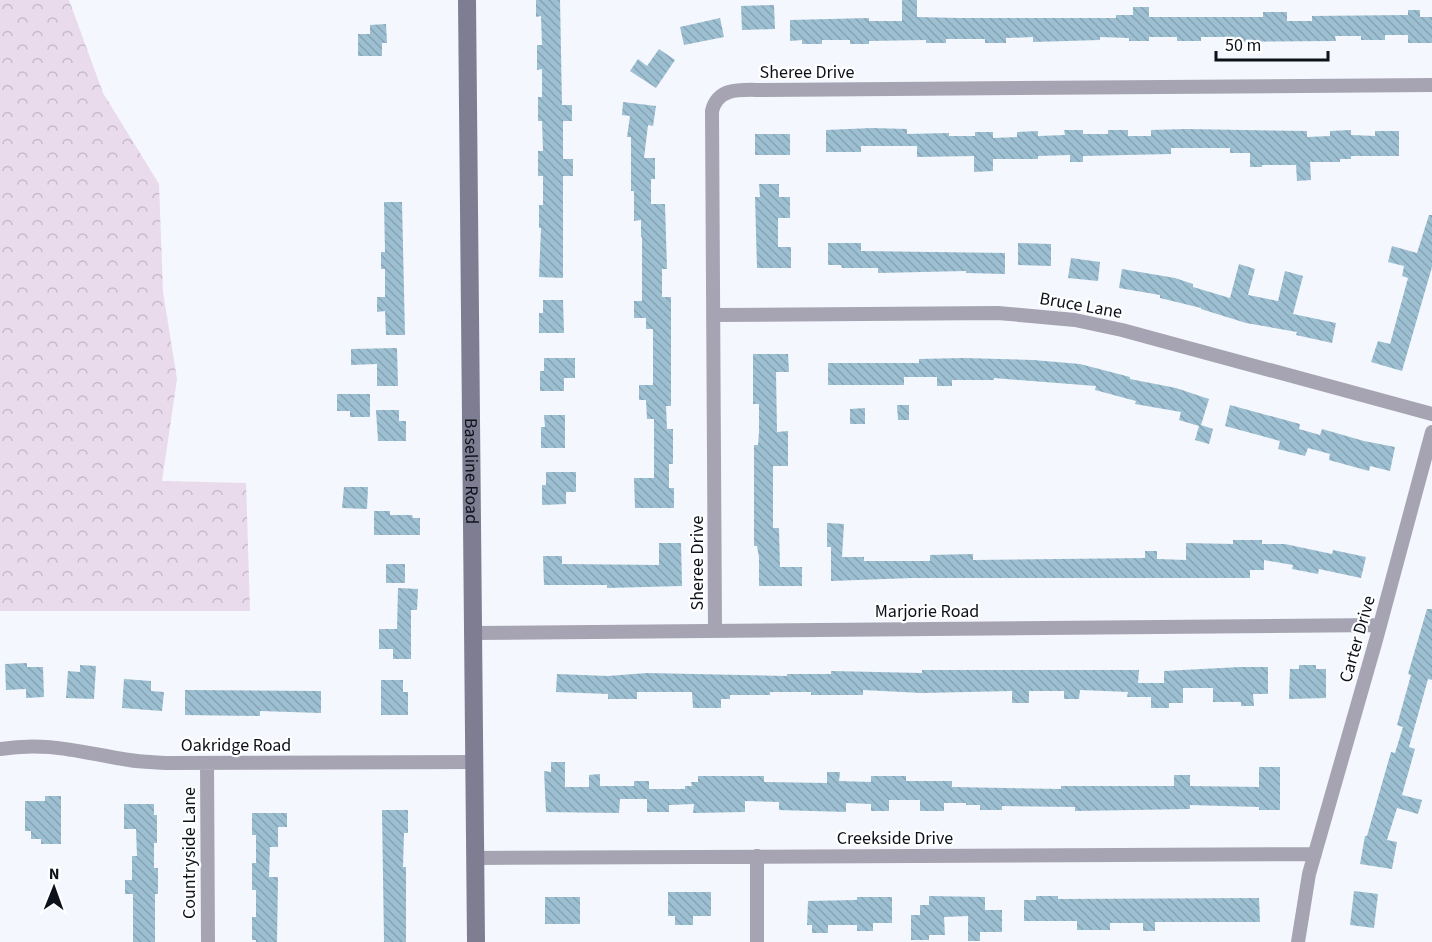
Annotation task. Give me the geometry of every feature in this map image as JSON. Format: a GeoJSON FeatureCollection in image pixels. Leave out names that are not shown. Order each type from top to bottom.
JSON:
{"type":"FeatureCollection","features":[{"type":"Feature","properties":{"kind":"street","name":"Baseline Road"},"geometry":{"type":"LineString","coordinates":[[467,0],[476,942]]}},
{"type":"Feature","properties":{"kind":"street","name":"Sheree Drive"},"geometry":{"type":"LineString","coordinates":[[715,630],[712,111],[716,99],[728,92],[776,90],[1432,85]]}},
{"type":"Feature","properties":{"kind":"street","name":"Bruce Lane"},"geometry":{"type":"LineString","coordinates":[[713,315],[998,313],[1056,318],[1122,330],[1432,414]]}},
{"type":"Feature","properties":{"kind":"street","name":"Carter Drive"},"geometry":{"type":"LineString","coordinates":[[1298,942],[1304,895],[1432,432]]}},
{"type":"Feature","properties":{"kind":"street","name":"Marjorie Road"},"geometry":{"type":"LineString","coordinates":[[474,633],[1380,625]]}},
{"type":"Feature","properties":{"kind":"street","name":"Oakridge Road"},"geometry":{"type":"LineString","coordinates":[[0,749],[17,746],[55,746],[131,761],[475,762]]}},
{"type":"Feature","properties":{"kind":"street","name":"Countryside Lane"},"geometry":{"type":"LineString","coordinates":[[207,763],[208,942]]}},
{"type":"Feature","properties":{"kind":"street","name":"Creekside Drive"},"geometry":{"type":"LineString","coordinates":[[476,858],[1315,854]]}},
{"type":"Feature","properties":{"kind":"street"},"geometry":{"type":"LineString","coordinates":[[757,856],[757,942]]}},
{"type":"Feature","properties":{"kind":"green space"},"geometry":{"type":"Polygon","coordinates":[[[0,0],[69,0],[103,93],[159,184],[163,292],[177,379],[162,481],[246,483],[250,611],[0,611],[0,0]]]}},
{"type":"Feature","properties":{"kind":"building"},"geometry":{"type":"Polygon","coordinates":[[[536,0],[560,0],[562,105],[572,105],[572,121],[563,121],[563,159],[573,159],[573,176],[563,176],[563,278],[539,277],[541,228],[539,228],[539,205],[543,205],[543,176],[538,176],[538,151],[543,151],[542,121],[538,121],[538,97],[542,97],[542,69],[537,70],[537,45],[542,45],[541,16],[536,17],[536,0]]]}},
{"type":"Feature","properties":{"kind":"building"},"geometry":{"type":"Polygon","coordinates":[[[902,0],[917,0],[917,17],[959,18],[1116,18],[1116,15],[1133,15],[1133,7],[1149,7],[1149,17],[1263,17],[1263,12],[1287,12],[1287,21],[1312,21],[1312,16],[1408,15],[1408,10],[1420,10],[1420,17],[1432,17],[1432,43],[1408,43],[1408,35],[1385,35],[1385,40],[1361,40],[1361,36],[1335,36],[1336,41],[1226,42],[1226,37],[1201,37],[1201,41],[1177,41],[1177,37],[1149,37],[1149,41],[1129,41],[1129,38],[1100,37],[1100,40],[1033,42],[1033,37],[1006,38],[1006,43],[985,43],[985,39],[946,39],[946,43],[926,43],[926,40],[869,41],[869,44],[850,44],[850,40],[822,40],[822,44],[802,44],[802,40],[790,41],[790,20],[869,18],[869,21],[902,21],[902,0]]]}},
{"type":"Feature","properties":{"kind":"building"},"geometry":{"type":"Polygon","coordinates":[[[774,5],[775,29],[742,30],[741,6],[774,5]]]}},
{"type":"Feature","properties":{"kind":"building"},"geometry":{"type":"Polygon","coordinates":[[[720,18],[724,37],[684,45],[680,27],[720,18]]]}},
{"type":"Feature","properties":{"kind":"building"},"geometry":{"type":"Polygon","coordinates":[[[386,24],[387,43],[382,43],[382,56],[358,56],[358,34],[370,34],[370,25],[386,24]]]}},
{"type":"Feature","properties":{"kind":"building"},"geometry":{"type":"Polygon","coordinates":[[[659,49],[675,60],[656,88],[630,71],[638,59],[647,66],[659,49]]]}},
{"type":"Feature","properties":{"kind":"building"},"geometry":{"type":"Polygon","coordinates":[[[623,102],[656,106],[653,126],[648,125],[644,158],[655,158],[655,179],[651,179],[651,204],[665,204],[667,269],[662,269],[662,297],[671,297],[671,406],[666,406],[667,429],[673,429],[673,464],[669,464],[669,488],[674,488],[674,508],[635,508],[634,478],[654,478],[654,419],[647,419],[646,400],[639,400],[639,385],[653,385],[653,329],[646,329],[646,318],[634,318],[634,301],[642,301],[642,237],[641,220],[634,221],[634,191],[631,191],[631,137],[627,137],[630,116],[622,115],[623,102]]]}},
{"type":"Feature","properties":{"kind":"building"},"geometry":{"type":"Polygon","coordinates":[[[907,129],[907,134],[949,133],[949,136],[975,136],[975,132],[993,132],[993,138],[1017,137],[1017,132],[1038,131],[1038,136],[1065,135],[1064,130],[1083,130],[1083,134],[1108,134],[1108,130],[1128,130],[1128,136],[1151,136],[1151,130],[1186,129],[1307,131],[1307,137],[1330,136],[1330,131],[1351,130],[1351,135],[1375,136],[1375,131],[1399,131],[1399,156],[1351,156],[1351,159],[1340,159],[1340,162],[1310,162],[1311,180],[1297,181],[1296,165],[1250,167],[1250,153],[1230,153],[1230,148],[1171,148],[1171,154],[1083,156],[1083,162],[1070,162],[1070,155],[1038,156],[1038,159],[993,159],[993,171],[974,172],[974,156],[917,157],[917,146],[861,146],[861,152],[826,152],[826,130],[907,129]]]}},
{"type":"Feature","properties":{"kind":"building"},"geometry":{"type":"Polygon","coordinates":[[[755,134],[790,134],[790,155],[755,155],[755,134]]]}},
{"type":"Feature","properties":{"kind":"building"},"geometry":{"type":"Polygon","coordinates":[[[759,184],[779,184],[779,197],[790,197],[790,218],[778,218],[778,247],[791,247],[791,268],[757,268],[755,197],[760,197],[759,184]]]}},
{"type":"Feature","properties":{"kind":"building"},"geometry":{"type":"Polygon","coordinates":[[[384,202],[402,202],[405,335],[386,335],[385,311],[377,312],[377,297],[385,297],[385,269],[381,269],[381,252],[385,252],[384,202]]]}},
{"type":"Feature","properties":{"kind":"building"},"geometry":{"type":"Polygon","coordinates":[[[1429,215],[1432,215],[1432,267],[1402,371],[1371,362],[1378,341],[1390,344],[1408,278],[1402,276],[1404,266],[1388,262],[1392,246],[1417,253],[1429,215]]]}},
{"type":"Feature","properties":{"kind":"building"},"geometry":{"type":"Polygon","coordinates":[[[828,243],[861,243],[861,251],[1005,253],[1005,274],[966,273],[966,271],[878,273],[878,268],[842,268],[841,265],[828,265],[828,243]]]}},
{"type":"Feature","properties":{"kind":"building"},"geometry":{"type":"Polygon","coordinates":[[[1018,243],[1051,244],[1051,266],[1018,265],[1018,243]]]}},
{"type":"Feature","properties":{"kind":"building"},"geometry":{"type":"Polygon","coordinates":[[[1071,258],[1100,262],[1098,281],[1068,278],[1071,258]]]}},
{"type":"Feature","properties":{"kind":"building"},"geometry":{"type":"Polygon","coordinates":[[[1239,264],[1255,269],[1248,295],[1278,301],[1285,271],[1303,276],[1293,314],[1336,323],[1332,343],[1296,335],[1297,332],[1246,323],[1201,308],[1160,298],[1160,295],[1119,288],[1122,269],[1175,278],[1193,284],[1193,287],[1230,298],[1239,264]]]}},
{"type":"Feature","properties":{"kind":"building"},"geometry":{"type":"Polygon","coordinates":[[[543,300],[563,300],[564,333],[539,333],[539,313],[543,313],[543,300]]]}},
{"type":"Feature","properties":{"kind":"building"},"geometry":{"type":"Polygon","coordinates":[[[397,348],[398,386],[377,386],[377,364],[351,365],[351,349],[397,348]]]}},
{"type":"Feature","properties":{"kind":"building"},"geometry":{"type":"Polygon","coordinates":[[[753,354],[788,354],[789,372],[776,372],[777,432],[788,431],[788,466],[773,466],[773,528],[779,528],[780,567],[802,567],[802,586],[759,586],[759,557],[757,546],[754,546],[754,445],[758,445],[759,404],[753,404],[753,354]]]}},
{"type":"Feature","properties":{"kind":"building"},"geometry":{"type":"Polygon","coordinates":[[[544,358],[575,358],[575,378],[564,378],[564,391],[540,391],[540,371],[544,371],[544,358]]]}},
{"type":"Feature","properties":{"kind":"building"},"geometry":{"type":"Polygon","coordinates":[[[963,358],[1080,364],[1130,377],[1130,379],[1176,388],[1209,399],[1201,425],[1213,429],[1209,444],[1195,440],[1199,426],[1179,420],[1181,412],[1135,404],[1136,401],[1095,390],[1096,386],[994,378],[994,380],[952,380],[952,386],[937,386],[937,377],[904,377],[904,385],[828,385],[828,363],[919,363],[919,359],[963,358]]]}},
{"type":"Feature","properties":{"kind":"building"},"geometry":{"type":"Polygon","coordinates":[[[337,394],[370,394],[370,417],[350,417],[350,411],[337,411],[337,394]]]}},
{"type":"Feature","properties":{"kind":"building"},"geometry":{"type":"Polygon","coordinates":[[[897,405],[909,405],[909,420],[898,420],[897,405]]]}},
{"type":"Feature","properties":{"kind":"building"},"geometry":{"type":"Polygon","coordinates":[[[1230,405],[1300,424],[1299,429],[1320,435],[1322,429],[1395,447],[1390,471],[1370,466],[1369,471],[1329,460],[1330,454],[1308,448],[1305,456],[1278,449],[1280,441],[1225,426],[1230,405]]]}},
{"type":"Feature","properties":{"kind":"building"},"geometry":{"type":"Polygon","coordinates":[[[865,408],[865,424],[850,424],[850,409],[865,408]]]}},
{"type":"Feature","properties":{"kind":"building"},"geometry":{"type":"Polygon","coordinates":[[[376,410],[399,410],[399,421],[406,421],[406,441],[378,441],[376,410]]]}},
{"type":"Feature","properties":{"kind":"building"},"geometry":{"type":"Polygon","coordinates":[[[544,415],[565,415],[565,448],[541,448],[541,427],[545,427],[544,415]]]}},
{"type":"Feature","properties":{"kind":"building"},"geometry":{"type":"Polygon","coordinates":[[[546,472],[576,472],[576,492],[566,492],[566,504],[542,505],[542,485],[546,485],[546,472]]]}},
{"type":"Feature","properties":{"kind":"building"},"geometry":{"type":"Polygon","coordinates":[[[344,487],[368,487],[367,509],[342,508],[344,487]]]}},
{"type":"Feature","properties":{"kind":"building"},"geometry":{"type":"Polygon","coordinates":[[[374,511],[390,511],[390,515],[412,515],[413,518],[420,518],[420,535],[374,535],[374,511]]]}},
{"type":"Feature","properties":{"kind":"building"},"geometry":{"type":"Polygon","coordinates":[[[827,523],[844,524],[842,557],[864,557],[864,561],[930,561],[930,555],[973,554],[973,560],[1145,558],[1145,551],[1157,551],[1157,559],[1186,560],[1186,543],[1233,544],[1233,540],[1262,540],[1262,544],[1285,544],[1332,554],[1333,550],[1366,557],[1361,578],[1319,569],[1318,574],[1292,569],[1293,565],[1264,560],[1264,570],[1250,570],[1250,578],[912,578],[831,581],[831,547],[827,547],[827,523]]]}},
{"type":"Feature","properties":{"kind":"building"},"geometry":{"type":"Polygon","coordinates":[[[659,543],[681,543],[682,586],[607,588],[607,585],[544,585],[543,556],[562,556],[562,564],[659,565],[659,543]]]}},
{"type":"Feature","properties":{"kind":"building"},"geometry":{"type":"Polygon","coordinates":[[[386,564],[405,564],[405,583],[386,583],[386,564]]]}},
{"type":"Feature","properties":{"kind":"building"},"geometry":{"type":"Polygon","coordinates":[[[398,588],[418,589],[417,610],[411,610],[411,659],[393,659],[393,649],[379,649],[379,629],[397,629],[398,588]]]}},
{"type":"Feature","properties":{"kind":"building"},"geometry":{"type":"Polygon","coordinates":[[[1427,609],[1432,609],[1432,680],[1428,679],[1409,747],[1415,749],[1402,795],[1422,800],[1418,814],[1397,808],[1387,840],[1397,842],[1392,869],[1360,864],[1365,836],[1367,836],[1391,752],[1395,753],[1403,727],[1397,725],[1411,675],[1408,674],[1427,609]]]}},
{"type":"Feature","properties":{"kind":"building"},"geometry":{"type":"Polygon","coordinates":[[[27,663],[27,667],[43,667],[44,697],[26,698],[26,689],[6,690],[5,664],[27,663]]]}},
{"type":"Feature","properties":{"kind":"building"},"geometry":{"type":"Polygon","coordinates":[[[80,665],[96,666],[94,699],[66,698],[68,671],[80,672],[80,665]]]}},
{"type":"Feature","properties":{"kind":"building"},"geometry":{"type":"Polygon","coordinates":[[[1299,665],[1316,665],[1316,669],[1326,669],[1326,698],[1289,699],[1290,669],[1299,669],[1299,665]]]}},
{"type":"Feature","properties":{"kind":"building"},"geometry":{"type":"Polygon","coordinates":[[[1268,667],[1268,694],[1253,694],[1254,706],[1241,706],[1241,702],[1213,702],[1213,688],[1183,688],[1183,703],[1169,703],[1169,708],[1151,708],[1151,697],[1127,697],[1128,692],[1080,690],[1079,699],[1064,699],[1064,691],[1029,691],[1029,703],[1012,703],[1012,691],[922,693],[863,690],[863,695],[770,692],[770,695],[730,695],[730,699],[721,699],[721,708],[693,708],[692,692],[637,692],[637,699],[608,699],[608,694],[556,692],[557,674],[787,676],[787,674],[831,674],[831,671],[922,673],[922,670],[1139,670],[1138,683],[1164,683],[1164,671],[1268,667]]]}},
{"type":"Feature","properties":{"kind":"building"},"geometry":{"type":"Polygon","coordinates":[[[124,679],[151,681],[151,691],[164,692],[162,711],[122,708],[124,679]]]}},
{"type":"Feature","properties":{"kind":"building"},"geometry":{"type":"Polygon","coordinates":[[[381,680],[403,680],[403,692],[408,692],[408,715],[381,715],[381,680]]]}},
{"type":"Feature","properties":{"kind":"building"},"geometry":{"type":"Polygon","coordinates":[[[185,690],[321,691],[321,713],[260,711],[260,716],[185,715],[185,690]]]}},
{"type":"Feature","properties":{"kind":"building"},"geometry":{"type":"Polygon","coordinates":[[[551,762],[565,762],[565,787],[589,787],[589,775],[600,774],[600,786],[634,786],[634,781],[649,781],[649,789],[685,789],[685,786],[692,786],[691,782],[698,782],[698,776],[764,776],[764,782],[827,783],[827,772],[840,772],[839,781],[871,782],[871,776],[906,776],[906,781],[952,781],[952,787],[1061,789],[1061,786],[1174,786],[1174,775],[1190,775],[1190,786],[1259,787],[1259,767],[1280,767],[1280,810],[1259,810],[1259,807],[1190,805],[1190,809],[1075,811],[1075,807],[1002,806],[1002,810],[980,810],[980,805],[944,803],[944,811],[920,811],[920,800],[889,800],[889,811],[871,811],[871,804],[846,803],[846,812],[779,810],[779,802],[745,801],[745,812],[693,813],[694,804],[669,805],[669,812],[647,812],[647,799],[620,799],[619,813],[546,812],[544,771],[551,772],[551,762]]]}},
{"type":"Feature","properties":{"kind":"building"},"geometry":{"type":"Polygon","coordinates":[[[45,796],[61,796],[61,844],[41,844],[41,839],[31,839],[31,831],[25,831],[25,801],[45,801],[45,796]]]}},
{"type":"Feature","properties":{"kind":"building"},"geometry":{"type":"Polygon","coordinates":[[[124,804],[154,804],[154,815],[157,815],[157,843],[154,843],[154,868],[158,868],[158,894],[155,894],[155,942],[133,942],[133,894],[125,894],[125,880],[132,880],[132,856],[137,856],[136,829],[124,829],[124,804]]]}},
{"type":"Feature","properties":{"kind":"building"},"geometry":{"type":"Polygon","coordinates":[[[382,810],[408,810],[408,833],[404,833],[403,867],[406,867],[406,942],[384,942],[382,810]]]}},
{"type":"Feature","properties":{"kind":"building"},"geometry":{"type":"Polygon","coordinates":[[[252,813],[287,813],[287,827],[278,827],[278,847],[270,847],[269,877],[278,877],[277,942],[252,940],[252,917],[256,917],[256,890],[252,890],[252,863],[256,863],[256,835],[252,835],[252,813]]]}},
{"type":"Feature","properties":{"kind":"building"},"geometry":{"type":"Polygon","coordinates":[[[1354,891],[1378,894],[1374,928],[1350,925],[1354,891]]]}},
{"type":"Feature","properties":{"kind":"building"},"geometry":{"type":"Polygon","coordinates":[[[668,892],[711,892],[711,916],[693,916],[693,925],[675,925],[675,916],[668,916],[668,892]]]}},
{"type":"Feature","properties":{"kind":"building"},"geometry":{"type":"Polygon","coordinates":[[[929,896],[985,897],[985,910],[1002,910],[1002,932],[980,932],[980,941],[968,941],[968,916],[944,917],[945,935],[929,935],[929,940],[911,940],[911,915],[920,915],[920,905],[929,905],[929,896]]]}},
{"type":"Feature","properties":{"kind":"building"},"geometry":{"type":"Polygon","coordinates":[[[1036,896],[1058,896],[1058,899],[1259,898],[1260,922],[1155,922],[1155,931],[1143,931],[1143,923],[1110,923],[1110,930],[1077,930],[1077,921],[1024,921],[1024,900],[1036,900],[1036,896]]]}},
{"type":"Feature","properties":{"kind":"building"},"geometry":{"type":"Polygon","coordinates":[[[545,897],[580,897],[580,924],[545,924],[545,897]]]}},
{"type":"Feature","properties":{"kind":"building"},"geometry":{"type":"Polygon","coordinates":[[[857,897],[892,897],[892,923],[873,923],[873,931],[857,931],[857,925],[828,925],[828,933],[812,933],[812,925],[807,925],[808,901],[857,900],[857,897]]]}}]}
